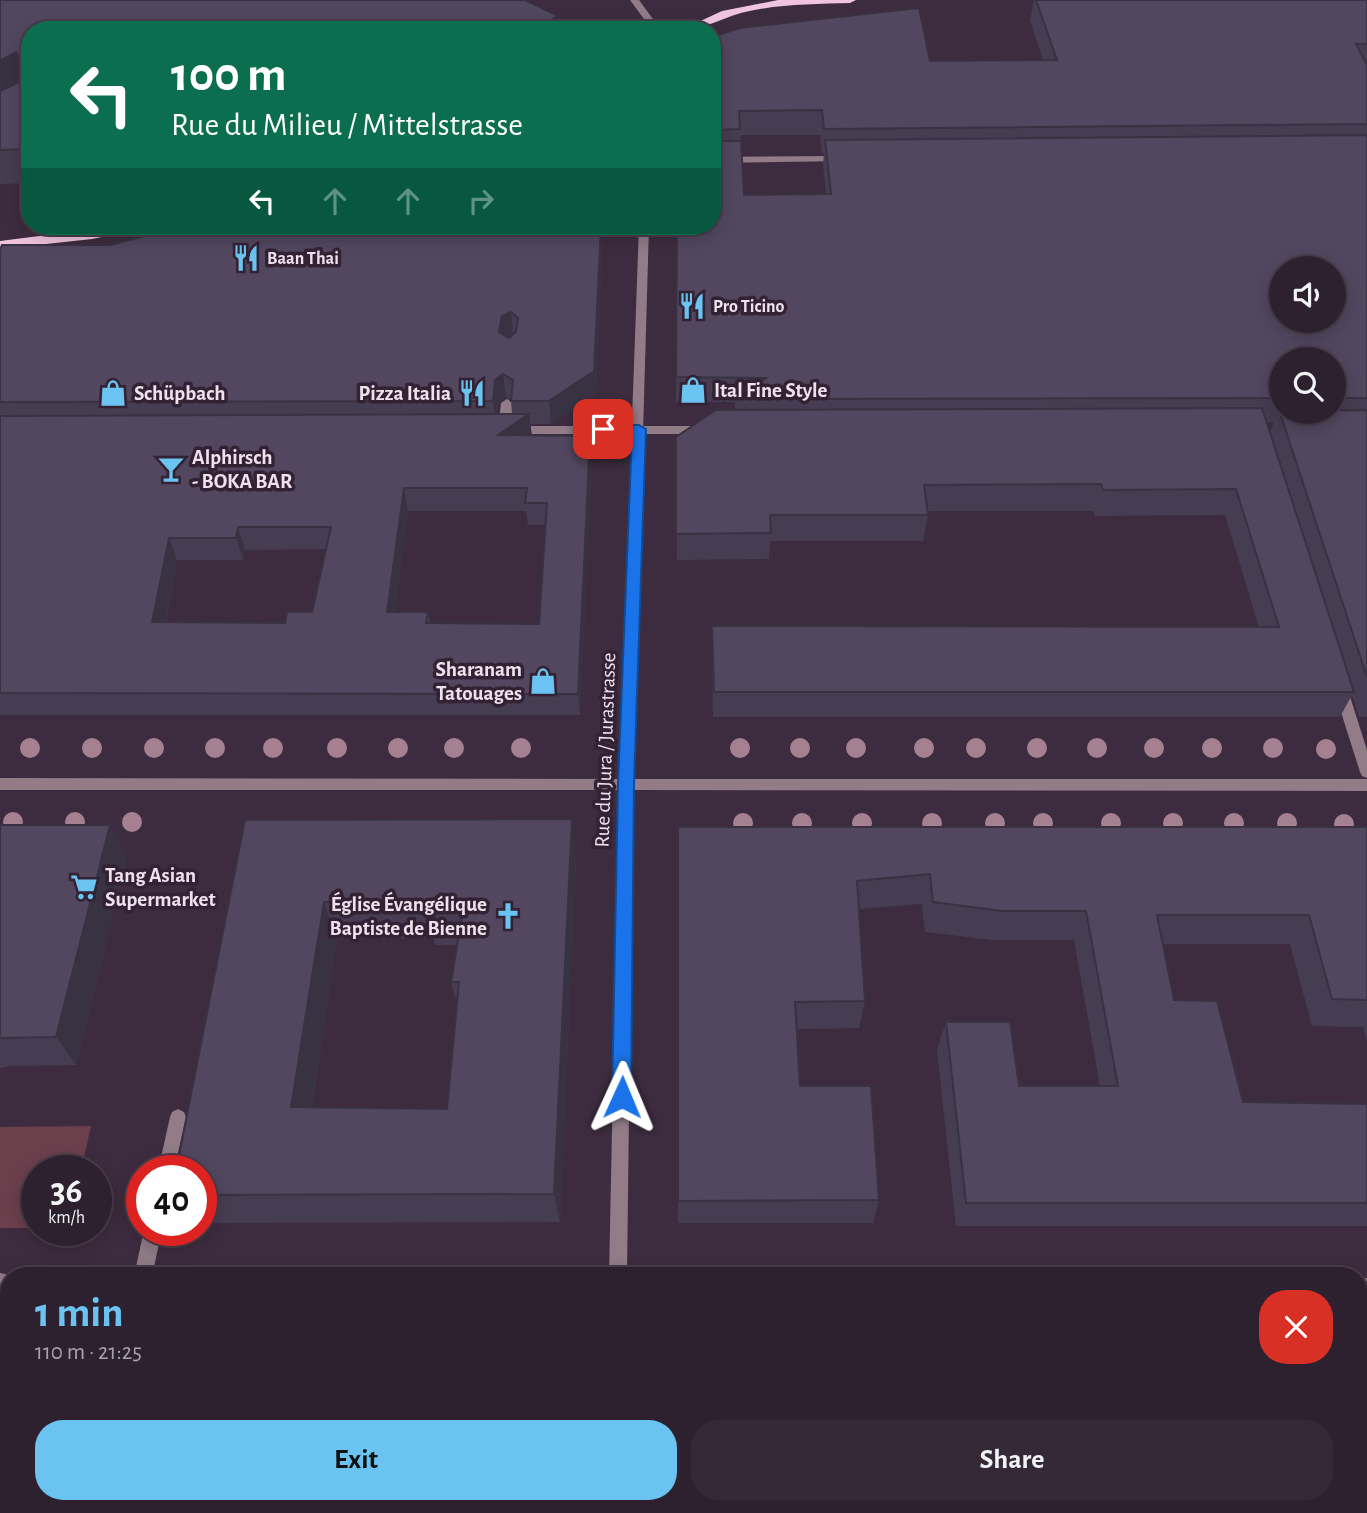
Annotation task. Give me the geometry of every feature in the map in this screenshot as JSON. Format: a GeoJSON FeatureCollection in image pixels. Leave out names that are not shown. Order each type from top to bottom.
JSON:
{"type":"FeatureCollection","features":[{"type":"Feature","properties":{"kind":"main road"},"geometry":{"type":"LineString","coordinates":[[704,21],[764,1],[850,0]]}},
{"type":"Feature","properties":{"kind":"main road"},"geometry":{"type":"LineString","coordinates":[[1,247],[92,235]]}},
{"type":"Feature","properties":{"kind":"street"},"geometry":{"type":"LineString","coordinates":[[634,0],[650,21]]}},
{"type":"Feature","properties":{"kind":"street"},"geometry":{"type":"LineString","coordinates":[[721,160],[852,159]]}},
{"type":"Feature","properties":{"kind":"street","name":"Rue du Jura / Jurastrasse"},"geometry":{"type":"LineString","coordinates":[[618,1267],[626,784],[644,235]]}},
{"type":"Feature","properties":{"kind":"street"},"geometry":{"type":"LineString","coordinates":[[504,430],[507,403]]}},
{"type":"Feature","properties":{"kind":"street"},"geometry":{"type":"LineString","coordinates":[[491,430],[723,430]]}},
{"type":"Feature","properties":{"kind":"street"},"geometry":{"type":"LineString","coordinates":[[1335,670],[1367,772]]}},
{"type":"Feature","properties":{"kind":"street"},"geometry":{"type":"LineString","coordinates":[[0,784],[1367,785]]}},
{"type":"Feature","properties":{"kind":"street"},"geometry":{"type":"LineString","coordinates":[[170,1155],[178,1117]]}},
{"type":"Feature","properties":{"kind":"street"},"geometry":{"type":"LineString","coordinates":[[145,1267],[150,1246]]}},
{"type":"Feature","properties":{"kind":"shaded area"},"geometry":{"type":"Polygon","coordinates":[[[91,1126],[85,1155],[21,1155],[21,1228],[0,1228],[0,1127],[91,1126]]]}},
{"type":"Feature","properties":{"kind":"building"},"geometry":{"type":"Polygon","coordinates":[[[0,0],[525,0],[558,16],[549,21],[21,21],[21,57],[16,52],[0,61],[0,0]]]}},
{"type":"Feature","properties":{"kind":"building"},"geometry":{"type":"Polygon","coordinates":[[[1036,0],[1367,0],[1367,44],[1356,44],[1367,65],[1367,124],[824,129],[822,110],[739,111],[740,129],[721,130],[721,34],[740,28],[919,8],[930,61],[1057,60],[1036,0]]]}},
{"type":"Feature","properties":{"kind":"building"},"geometry":{"type":"Polygon","coordinates":[[[21,81],[21,149],[0,150],[0,91],[21,81]]]}},
{"type":"Feature","properties":{"kind":"building"},"geometry":{"type":"Polygon","coordinates":[[[1367,135],[1367,398],[1346,398],[1346,347],[1269,347],[1269,398],[736,399],[766,378],[676,377],[677,235],[721,235],[721,141],[741,141],[744,195],[831,194],[825,140],[1367,135]]]}},
{"type":"Feature","properties":{"kind":"building"},"geometry":{"type":"Polygon","coordinates":[[[149,235],[601,235],[594,371],[549,401],[511,401],[513,380],[503,374],[495,380],[493,401],[0,402],[2,245],[110,245],[149,235]],[[511,312],[502,316],[499,332],[509,338],[516,332],[518,318],[511,312]]]}},
{"type":"Feature","properties":{"kind":"building"},"geometry":{"type":"Polygon","coordinates":[[[1262,408],[1354,692],[714,692],[712,626],[1279,627],[1236,489],[1103,490],[1101,484],[924,485],[928,515],[770,515],[771,533],[676,534],[676,437],[716,410],[1262,408]]]}},
{"type":"Feature","properties":{"kind":"building"},"geometry":{"type":"Polygon","coordinates":[[[1346,410],[1367,410],[1367,677],[1284,424],[1346,424],[1346,410]]]}},
{"type":"Feature","properties":{"kind":"building"},"geometry":{"type":"Polygon","coordinates":[[[529,414],[498,435],[590,436],[578,694],[0,693],[0,416],[529,414]],[[404,488],[387,612],[428,612],[426,623],[539,624],[547,503],[525,503],[527,488],[404,488]],[[238,527],[236,538],[169,538],[152,622],[285,623],[287,612],[312,612],[331,527],[238,527]]]}},
{"type":"Feature","properties":{"kind":"building"},"geometry":{"type":"Polygon","coordinates":[[[572,819],[554,1194],[217,1195],[217,1155],[179,1155],[245,820],[572,819]],[[324,902],[291,1107],[447,1109],[459,982],[451,982],[463,910],[425,909],[425,902],[324,902]]]}},
{"type":"Feature","properties":{"kind":"building"},"geometry":{"type":"Polygon","coordinates":[[[0,825],[110,825],[56,1037],[0,1038],[0,825]]]}},
{"type":"Feature","properties":{"kind":"building"},"geometry":{"type":"Polygon","coordinates":[[[678,827],[1367,827],[1367,1000],[1332,999],[1309,915],[1157,915],[1174,1000],[1217,1001],[1243,1102],[1367,1104],[1367,1203],[966,1203],[946,1022],[1010,1022],[1019,1086],[1118,1086],[1086,911],[1002,911],[933,902],[930,874],[857,881],[865,1001],[795,1002],[800,1086],[871,1086],[879,1200],[678,1201],[678,827]]]}},
{"type":"Feature","properties":{"kind":"place","name":"Baan Thai"},"geometry":{"type":"Point","coordinates":[246,258]}},
{"type":"Feature","properties":{"kind":"place","name":"Pro Ticino"},"geometry":{"type":"Point","coordinates":[692,306]}},
{"type":"Feature","properties":{"kind":"place","name":"Ital Fine Style"},"geometry":{"type":"Point","coordinates":[693,390]}},
{"type":"Feature","properties":{"kind":"place","name":"Schüpbach"},"geometry":{"type":"Point","coordinates":[113,393]}},
{"type":"Feature","properties":{"kind":"place","name":"Pizza Italia"},"geometry":{"type":"Point","coordinates":[472,393]}},
{"type":"Feature","properties":{"kind":"place","name":"Alphirsch - BOKA BAR"},"geometry":{"type":"Point","coordinates":[171,469]}},
{"type":"Feature","properties":{"kind":"place","name":"Sharanam Tatouages"},"geometry":{"type":"Point","coordinates":[543,681]}},
{"type":"Feature","properties":{"kind":"place","name":"Tang Asian Supermarket"},"geometry":{"type":"Point","coordinates":[84,887]}},
{"type":"Feature","properties":{"kind":"place","name":"Église Évangélique Baptiste de Bienne"},"geometry":{"type":"Point","coordinates":[508,916]}},
{"type":"Feature","properties":{"kind":"route"},"geometry":{"type":"LineString","coordinates":[[603,429],[639,429],[626,784],[622,1097]]}}]}
